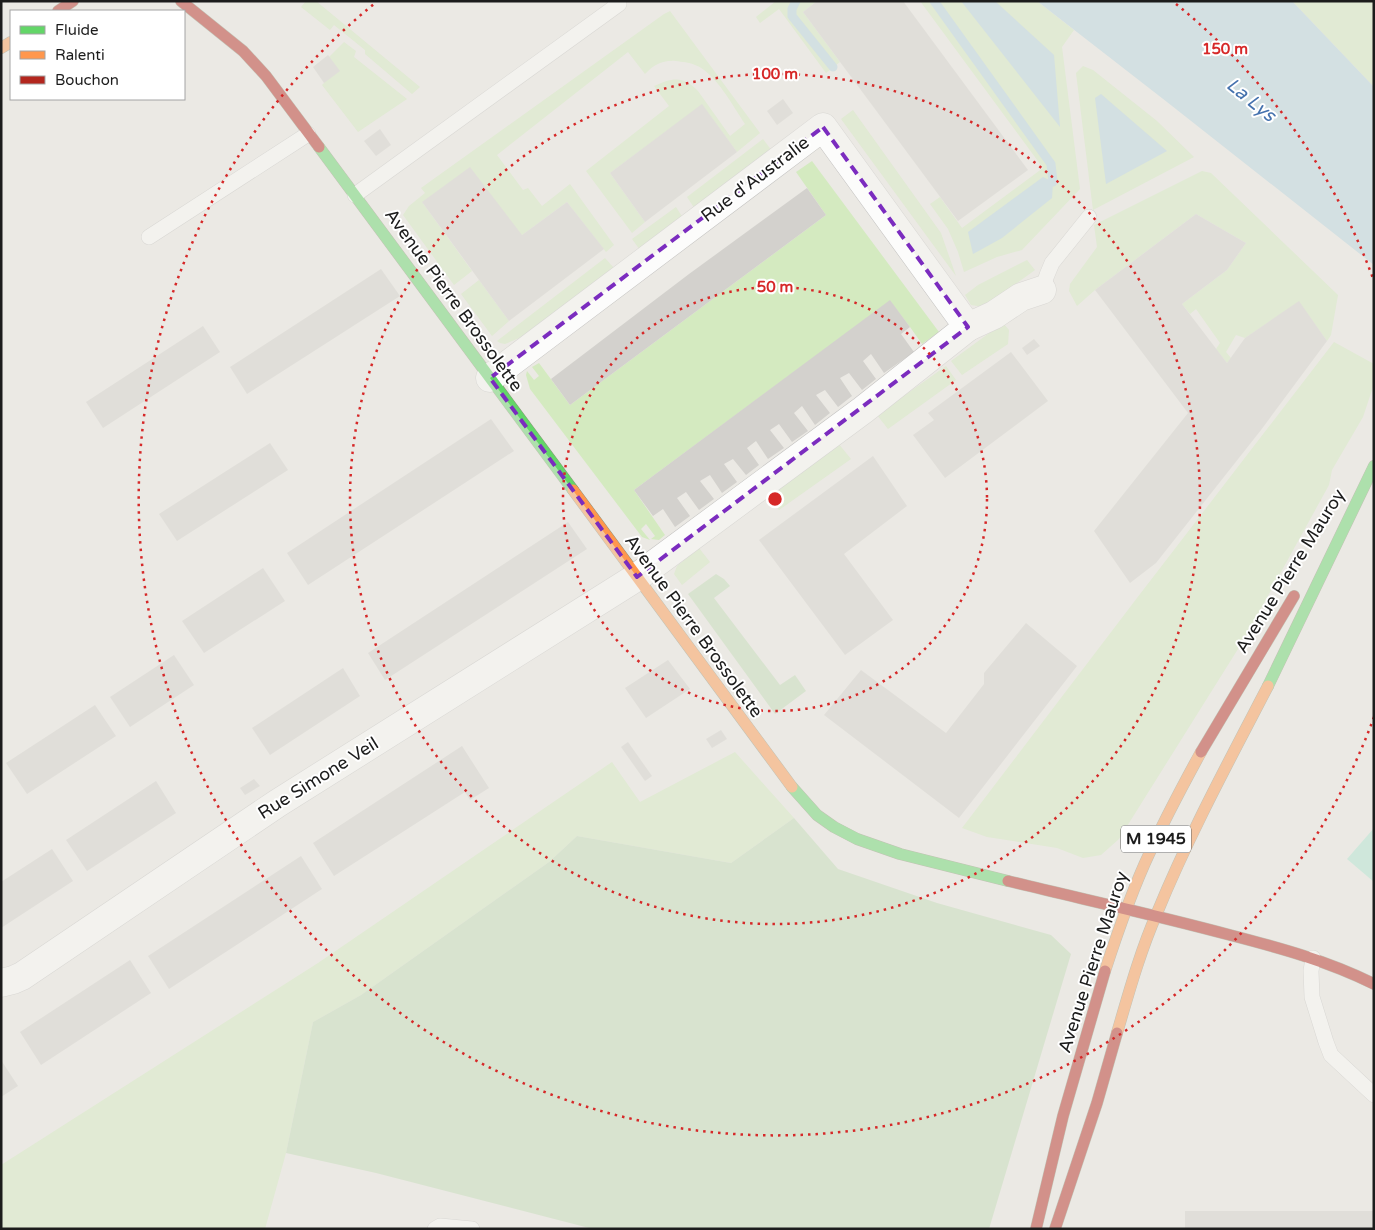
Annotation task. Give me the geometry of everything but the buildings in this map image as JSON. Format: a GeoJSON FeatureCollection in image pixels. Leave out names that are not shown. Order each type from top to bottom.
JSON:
{"type":"FeatureCollection","features":[{"type":"Feature","properties":{"kind":"street"},"geometry":{"type":"LineString","coordinates":[[60,10],[73,1]]}},
{"type":"Feature","properties":{"kind":"street","name":"Avenue Pierre Brossolette"},"geometry":{"type":"LineString","coordinates":[[181,1],[255,63],[355,195],[789,784],[818,815],[834,827],[857,839],[900,854],[1156,914],[1313,958],[1355,974],[1374,984]]}},
{"type":"Feature","properties":{"kind":"street","name":"Rue d'Australie"},"geometry":{"type":"LineString","coordinates":[[490,378],[824,127],[968,328]]}},
{"type":"Feature","properties":{"kind":"street"},"geometry":{"type":"LineString","coordinates":[[637,577],[863,410],[968,328],[994,315],[1021,297],[1042,290]]}},
{"type":"Feature","properties":{"kind":"street","name":"M 1945"},"geometry":{"type":"LineString","coordinates":[[1363,486],[1374,466]]}},
{"type":"Feature","properties":{"kind":"street","name":"Avenue Pierre Mauroy"},"geometry":{"type":"LineString","coordinates":[[1316,561],[1363,486]]}},
{"type":"Feature","properties":{"kind":"street","name":"Avenue Pierre Mauroy"},"geometry":{"type":"LineString","coordinates":[[1055,1229],[1094,1112],[1137,965],[1156,914],[1186,845],[1271,680],[1363,486]]}},
{"type":"Feature","properties":{"kind":"street","name":"Rue Simone Veil"},"geometry":{"type":"LineString","coordinates":[[2,985],[22,976],[278,803],[637,577]]}},
{"type":"Feature","properties":{"kind":"street","name":"Avenue Pierre Mauroy"},"geometry":{"type":"LineString","coordinates":[[1036,1229],[1060,1124],[1100,984],[1127,908],[1150,852],[1174,802],[1240,684],[1300,586]]}},
{"type":"Feature","properties":{"kind":"lane"},"geometry":{"type":"LineString","coordinates":[[355,195],[619,4],[615,1]]}},
{"type":"Feature","properties":{"kind":"lane"},"geometry":{"type":"LineString","coordinates":[[149,237],[308,134]]}},
{"type":"Feature","properties":{"kind":"lane"},"geometry":{"type":"LineString","coordinates":[[1042,290],[1052,263],[1089,217]]}},
{"type":"Feature","properties":{"kind":"lane"},"geometry":{"type":"LineString","coordinates":[[1313,958],[1311,971],[1312,997],[1331,1055],[1374,1096]]}},
{"type":"Feature","properties":{"kind":"lane"},"geometry":{"type":"LineString","coordinates":[[435,1229],[440,1226],[472,1229]]}},
{"type":"Feature","properties":{"kind":"highlighted area"},"geometry":{"type":"Polygon","coordinates":[[[823,127],[968,327],[637,577],[490,378],[823,127]]]}},
{"type":"Feature","properties":{"kind":"green space"},"geometry":{"type":"Polygon","coordinates":[[[306,1],[316,1],[420,87],[412,94],[365,54],[365,50],[334,25],[330,30],[301,7],[306,1]]]}},
{"type":"Feature","properties":{"kind":"green space"},"geometry":{"type":"Polygon","coordinates":[[[776,1],[817,1],[803,12],[840,62],[826,73],[779,9],[760,23],[756,17],[776,1]]]}},
{"type":"Feature","properties":{"kind":"green space"},"geometry":{"type":"Polygon","coordinates":[[[920,1],[1037,1],[1074,30],[1062,47],[1080,189],[1022,250],[997,257],[964,272],[948,229],[930,204],[940,197],[962,228],[1043,168],[920,1]]]}},
{"type":"Feature","properties":{"kind":"green space"},"geometry":{"type":"Polygon","coordinates":[[[1292,1],[1374,1],[1374,87],[1292,1]]]}},
{"type":"Feature","properties":{"kind":"green space"},"geometry":{"type":"Polygon","coordinates":[[[670,11],[760,133],[737,152],[702,105],[610,173],[645,222],[632,233],[586,171],[669,106],[654,86],[672,80],[687,82],[698,91],[730,136],[745,124],[723,90],[702,69],[690,63],[667,61],[652,68],[645,74],[628,52],[497,155],[523,190],[528,188],[542,206],[570,184],[614,245],[606,252],[567,202],[522,235],[422,202],[472,271],[454,285],[403,215],[409,206],[425,193],[421,188],[670,11]]]}},
{"type":"Feature","properties":{"kind":"green space"},"geometry":{"type":"Polygon","coordinates":[[[344,42],[356,51],[354,57],[407,99],[358,132],[322,85],[329,57],[344,42]]]}},
{"type":"Feature","properties":{"kind":"green space"},"geometry":{"type":"Polygon","coordinates":[[[1083,66],[1093,70],[1157,121],[1194,157],[1093,210],[1076,73],[1083,66]]]}},
{"type":"Feature","properties":{"kind":"green space"},"geometry":{"type":"Polygon","coordinates":[[[853,110],[941,233],[956,276],[841,119],[853,110]]]}},
{"type":"Feature","properties":{"kind":"green space"},"geometry":{"type":"Polygon","coordinates":[[[763,139],[772,151],[695,209],[687,197],[763,139]]]}},
{"type":"Feature","properties":{"kind":"green space"},"geometry":{"type":"Polygon","coordinates":[[[812,161],[939,332],[922,344],[890,301],[634,490],[665,535],[659,540],[651,539],[655,536],[646,524],[641,529],[650,540],[642,537],[530,389],[526,375],[527,371],[534,380],[539,376],[532,367],[539,363],[570,405],[826,215],[796,172],[812,161]]]}},
{"type":"Feature","properties":{"kind":"green space"},"geometry":{"type":"Polygon","coordinates":[[[1202,171],[1211,173],[1338,295],[1331,335],[1327,341],[1299,302],[1245,338],[1236,335],[1226,352],[1231,358],[1227,363],[1216,349],[1220,343],[1196,309],[1190,314],[1182,304],[1227,270],[1246,243],[1196,214],[1095,290],[1077,306],[1069,291],[1070,284],[1097,247],[1094,225],[1202,171]]]}},
{"type":"Feature","properties":{"kind":"green space"},"geometry":{"type":"Polygon","coordinates":[[[676,207],[683,218],[640,250],[632,239],[676,207]]]}},
{"type":"Feature","properties":{"kind":"green space"},"geometry":{"type":"Polygon","coordinates":[[[605,258],[614,268],[524,336],[505,344],[497,341],[605,258]]]}},
{"type":"Feature","properties":{"kind":"green space"},"geometry":{"type":"Polygon","coordinates":[[[1027,260],[1035,270],[984,307],[971,305],[965,295],[978,285],[1027,260]]]}},
{"type":"Feature","properties":{"kind":"green space"},"geometry":{"type":"Polygon","coordinates":[[[479,280],[509,321],[492,336],[461,294],[479,280]]]}},
{"type":"Feature","properties":{"kind":"green space"},"geometry":{"type":"Polygon","coordinates":[[[1003,323],[1009,330],[1008,344],[962,375],[951,361],[1003,323]]]}},
{"type":"Feature","properties":{"kind":"green space"},"geometry":{"type":"Polygon","coordinates":[[[1334,342],[1374,364],[1374,384],[1363,417],[1332,470],[1329,485],[1243,641],[1119,839],[1101,855],[1083,858],[1057,848],[987,837],[962,828],[1137,598],[1334,342]]]}},
{"type":"Feature","properties":{"kind":"green space"},"geometry":{"type":"Polygon","coordinates":[[[946,366],[956,380],[888,429],[877,415],[946,366]]]}},
{"type":"Feature","properties":{"kind":"green space"},"geometry":{"type":"Polygon","coordinates":[[[838,443],[851,459],[779,510],[768,496],[838,443]]]}},
{"type":"Feature","properties":{"kind":"green space"},"geometry":{"type":"Polygon","coordinates":[[[699,548],[710,562],[682,585],[674,574],[677,566],[699,548]]]}},
{"type":"Feature","properties":{"kind":"green space"},"geometry":{"type":"Polygon","coordinates":[[[716,574],[730,586],[714,598],[780,685],[795,675],[806,691],[775,714],[688,594],[716,574]]]}},
{"type":"Feature","properties":{"kind":"green space"},"geometry":{"type":"Polygon","coordinates":[[[735,752],[794,818],[731,863],[577,836],[549,862],[361,995],[313,1022],[286,1153],[265,1229],[1,1229],[1,1165],[318,963],[612,762],[640,802],[735,752]]]}},
{"type":"Feature","properties":{"kind":"green space"},"geometry":{"type":"Polygon","coordinates":[[[794,818],[838,869],[937,903],[1051,935],[1071,954],[989,1229],[593,1229],[376,1173],[286,1153],[313,1022],[361,995],[549,862],[577,836],[731,863],[794,818]]]}},
{"type":"Feature","properties":{"kind":"green space"},"geometry":{"type":"Polygon","coordinates":[[[1374,828],[1374,882],[1347,859],[1374,828]]]}},
{"type":"Feature","properties":{"kind":"water"},"geometry":{"type":"Polygon","coordinates":[[[961,1],[995,1],[1054,55],[1060,127],[961,1]]]}},
{"type":"Feature","properties":{"kind":"water","name":"La Lys"},"geometry":{"type":"Polygon","coordinates":[[[1037,1],[1292,1],[1374,87],[1374,265],[1167,102],[1037,1]]]}},
{"type":"Feature","properties":{"kind":"water"},"geometry":{"type":"Polygon","coordinates":[[[1101,94],[1167,151],[1106,184],[1095,98],[1101,94]]]}},
{"type":"Feature","properties":{"kind":"water"},"geometry":{"type":"Polygon","coordinates":[[[1043,177],[1053,182],[1052,198],[1002,238],[973,254],[968,232],[1043,177]]]}},
{"type":"Feature","properties":{"kind":"waterway"},"geometry":{"type":"LineString","coordinates":[[796,1],[792,9],[792,16],[833,67]]}},
{"type":"Feature","properties":{"kind":"waterway"},"geometry":{"type":"LineString","coordinates":[[934,1],[1051,164],[1053,182]]}},
{"type":"Feature","properties":{"kind":"traffic: fast"},"geometry":{"type":"LineString","coordinates":[[319,147],[573,490]]}},
{"type":"Feature","properties":{"kind":"traffic: fast"},"geometry":{"type":"LineString","coordinates":[[1268,686],[1374,466]]}},
{"type":"Feature","properties":{"kind":"traffic: fast"},"geometry":{"type":"LineString","coordinates":[[792,787],[817,815],[834,827],[857,839],[900,854],[1008,881]]}},
{"type":"Feature","properties":{"kind":"traffic: slow"},"geometry":{"type":"LineString","coordinates":[[1,48],[10,43]]}},
{"type":"Feature","properties":{"kind":"traffic: slow"},"geometry":{"type":"LineString","coordinates":[[573,490],[792,787]]}},
{"type":"Feature","properties":{"kind":"traffic: slow"},"geometry":{"type":"LineString","coordinates":[[1117,1033],[1140,957],[1169,884],[1210,798],[1268,686]]}},
{"type":"Feature","properties":{"kind":"traffic: slow"},"geometry":{"type":"LineString","coordinates":[[1105,971],[1143,866],[1201,752]]}},
{"type":"Feature","properties":{"kind":"traffic: jam"},"geometry":{"type":"LineString","coordinates":[[60,10],[73,1]]}},
{"type":"Feature","properties":{"kind":"traffic: jam"},"geometry":{"type":"LineString","coordinates":[[181,1],[243,51],[266,76],[319,147]]}},
{"type":"Feature","properties":{"kind":"traffic: jam"},"geometry":{"type":"LineString","coordinates":[[1201,752],[1294,596]]}},
{"type":"Feature","properties":{"kind":"traffic: jam"},"geometry":{"type":"LineString","coordinates":[[1008,881],[1267,945],[1321,962],[1374,984]]}},
{"type":"Feature","properties":{"kind":"traffic: jam"},"geometry":{"type":"LineString","coordinates":[[1036,1229],[1063,1116],[1105,971]]}},
{"type":"Feature","properties":{"kind":"traffic: jam"},"geometry":{"type":"LineString","coordinates":[[1055,1229],[1097,1103],[1117,1033]]}}]}
